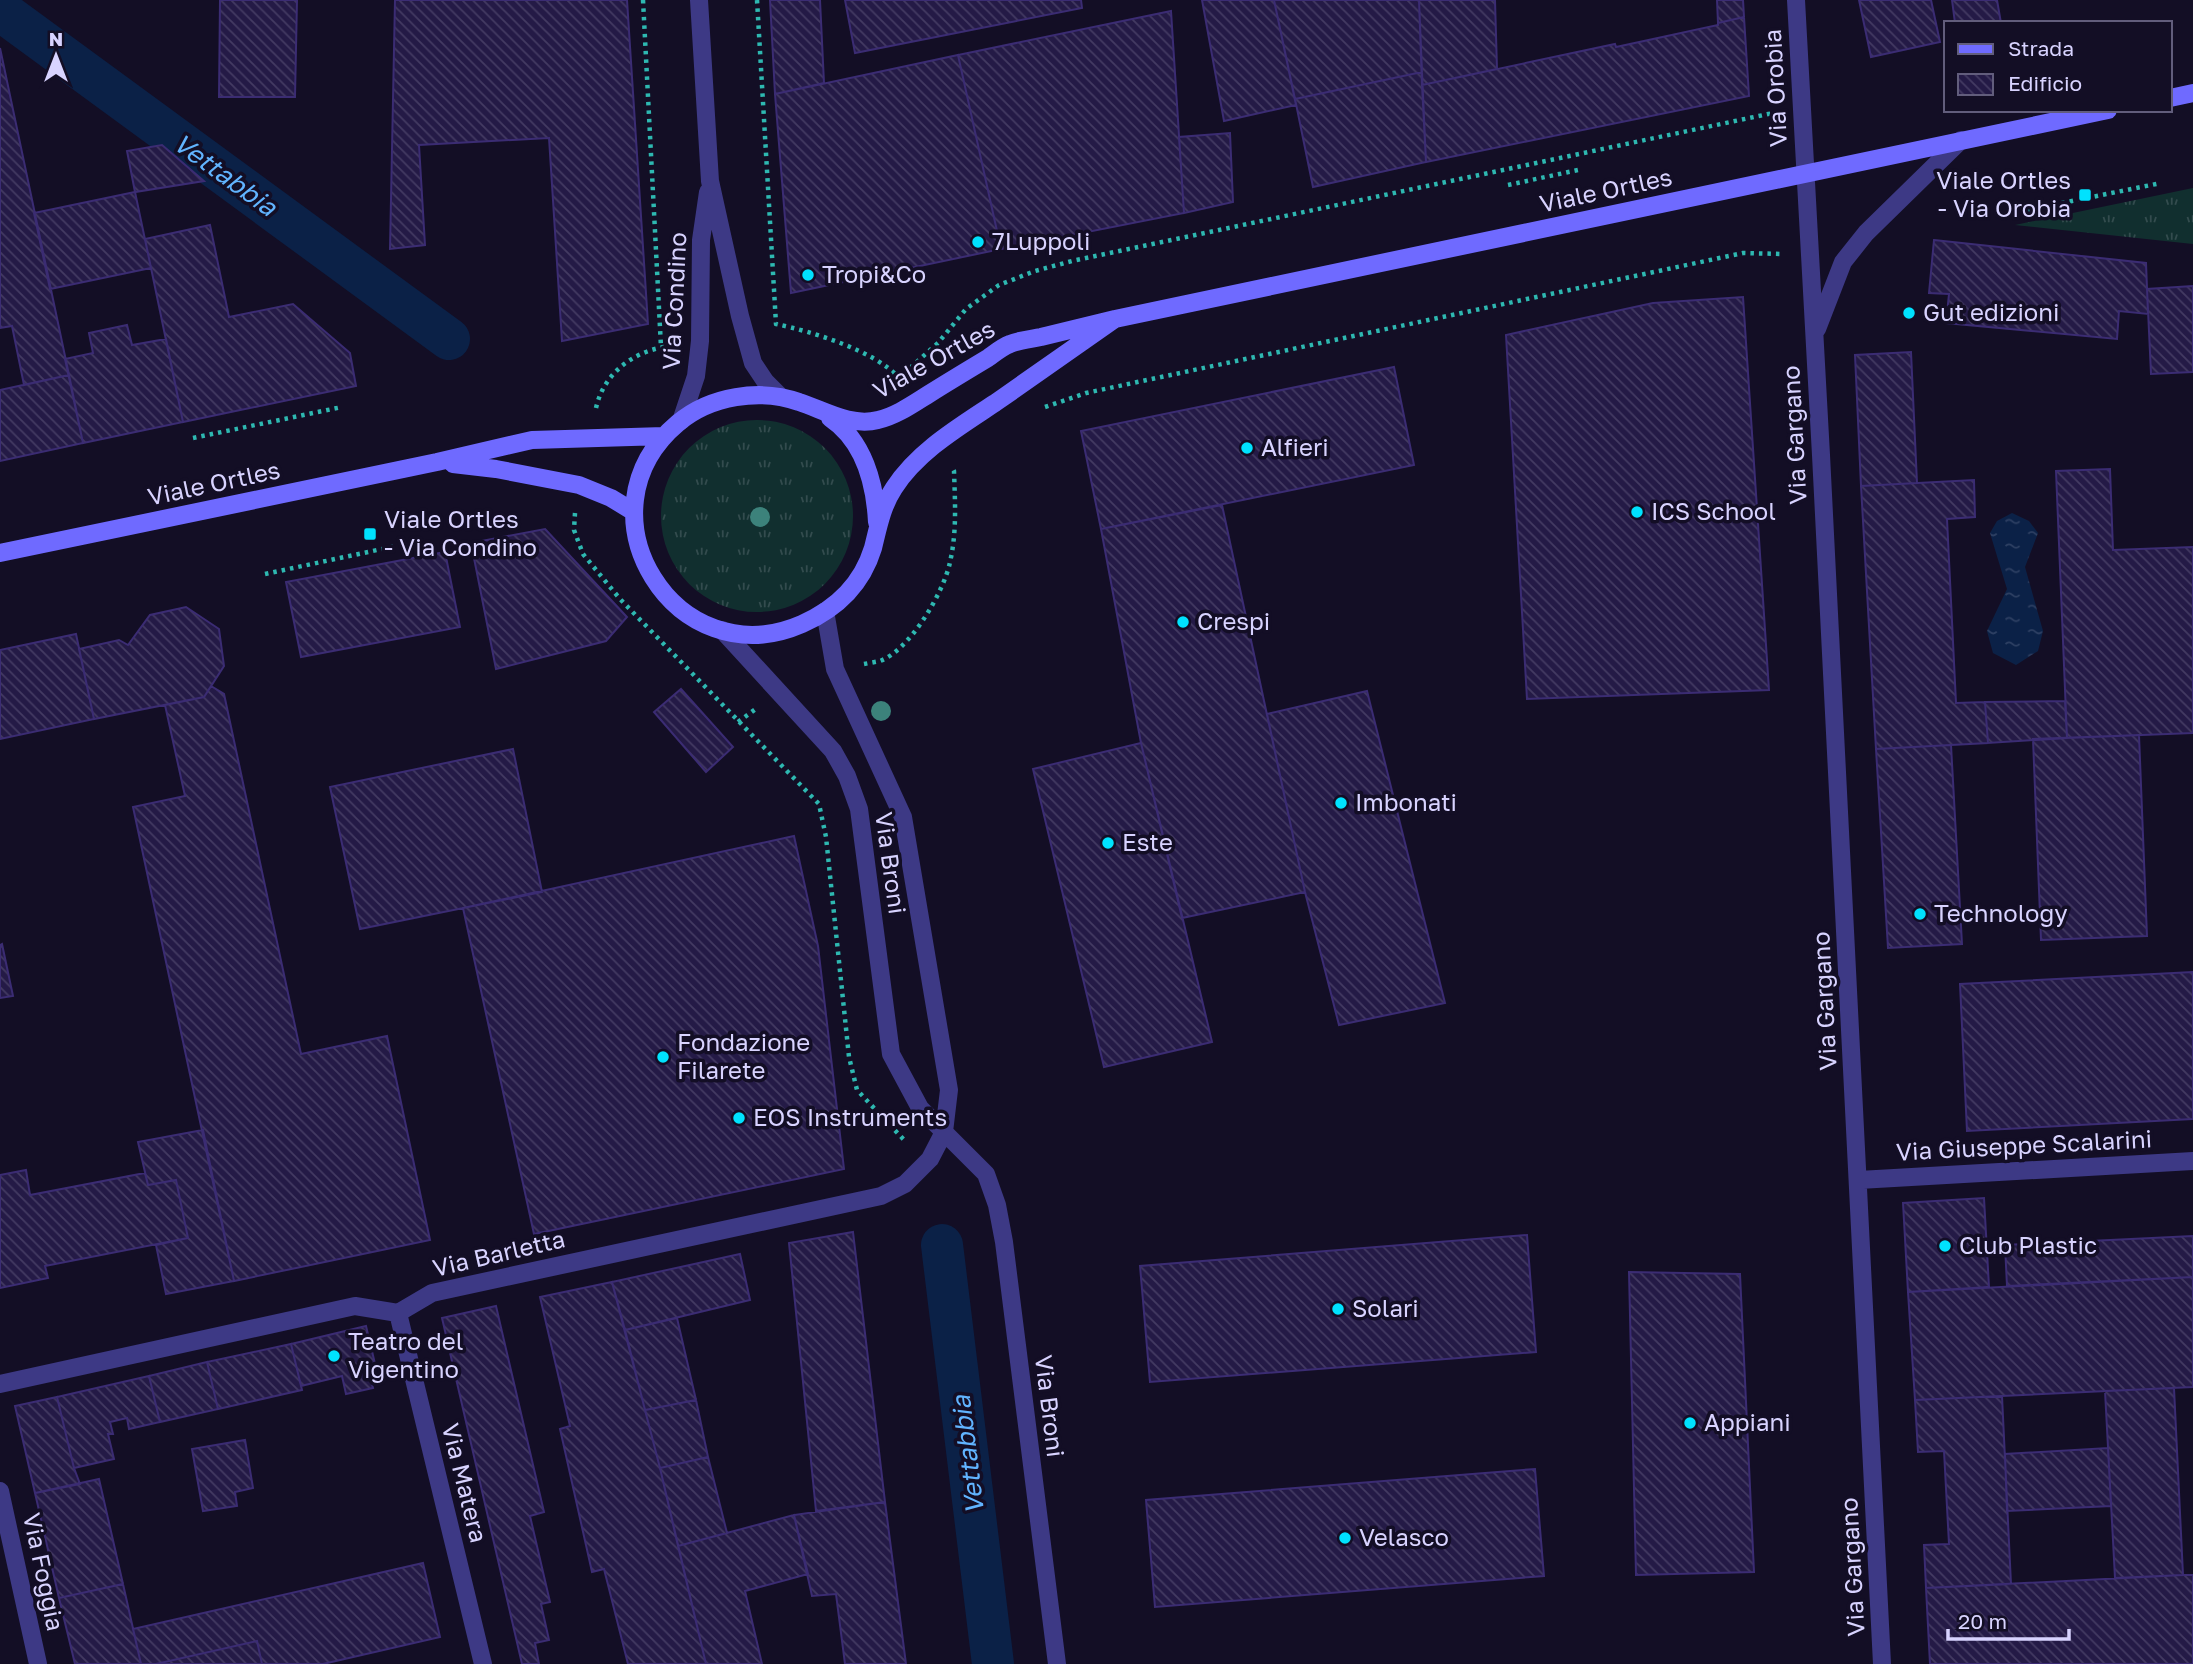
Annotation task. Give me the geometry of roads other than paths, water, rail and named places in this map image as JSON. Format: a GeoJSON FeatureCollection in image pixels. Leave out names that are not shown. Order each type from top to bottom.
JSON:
{"type":"FeatureCollection","features":[{"type":"Feature","properties":{"kind":"street","name":"Via Condino"},"geometry":{"type":"LineString","coordinates":[[699,0],[710,181],[753,363],[765,381],[782,397]]}},
{"type":"Feature","properties":{"kind":"street","name":"Via Orobia"},"geometry":{"type":"LineString","coordinates":[[1796,0],[1805,173]]}},
{"type":"Feature","properties":{"kind":"street"},"geometry":{"type":"LineString","coordinates":[[2172,97],[2193,93]]}},
{"type":"Feature","properties":{"kind":"street","name":"Viale Ortles"},"geometry":{"type":"LineString","coordinates":[[1115,319],[945,438],[908,468],[891,491],[877,526],[867,565],[840,601],[825,611],[802,624],[776,632],[749,634],[722,630],[699,621],[679,608],[655,583],[636,540],[634,512],[641,475],[653,450],[664,436],[681,421],[714,403],[763,395],[782,397],[850,421],[876,421],[914,403],[1010,344],[1115,319],[2098,112]]}},
{"type":"Feature","properties":{"kind":"street","name":"Via Gargano"},"geometry":{"type":"LineString","coordinates":[[1814,336],[1843,262],[1866,233],[1961,140]]}},
{"type":"Feature","properties":{"kind":"street","name":"Via Gargano"},"geometry":{"type":"LineString","coordinates":[[1805,173],[1882,1664]]}},
{"type":"Feature","properties":{"kind":"street","name":"Via Condino"},"geometry":{"type":"LineString","coordinates":[[681,421],[696,376],[701,333],[701,240],[710,181]]}},
{"type":"Feature","properties":{"kind":"street","name":"Viale Ortles"},"geometry":{"type":"LineString","coordinates":[[818,410],[835,421],[859,451],[872,483],[877,526]]}},
{"type":"Feature","properties":{"kind":"street","name":"Viale Ortles"},"geometry":{"type":"LineString","coordinates":[[0,553],[532,440],[664,436]]}},
{"type":"Feature","properties":{"kind":"street","name":"Viale Ortles"},"geometry":{"type":"LineString","coordinates":[[437,462],[496,469],[579,485],[611,498],[634,512]]}},
{"type":"Feature","properties":{"kind":"street","name":"Via Broni"},"geometry":{"type":"LineString","coordinates":[[825,611],[835,669],[903,817],[949,1090],[944,1132]]}},
{"type":"Feature","properties":{"kind":"street","name":"Via Broni"},"geometry":{"type":"LineString","coordinates":[[722,630],[833,751],[847,776],[859,809],[891,1054],[920,1108],[986,1174],[997,1205],[1004,1242],[1057,1664]]}},
{"type":"Feature","properties":{"kind":"street","name":"Via Barletta"},"geometry":{"type":"LineString","coordinates":[[398,1313],[432,1293],[881,1196],[915,1176],[930,1159],[944,1132]]}},
{"type":"Feature","properties":{"kind":"street","name":"Via Giuseppe Scalarini"},"geometry":{"type":"LineString","coordinates":[[1858,1180],[2193,1161]]}},
{"type":"Feature","properties":{"kind":"street"},"geometry":{"type":"LineString","coordinates":[[0,1384],[355,1306],[398,1313]]}},
{"type":"Feature","properties":{"kind":"street","name":"Via Matera"},"geometry":{"type":"LineString","coordinates":[[398,1313],[483,1664]]}},
{"type":"Feature","properties":{"kind":"street","name":"Via Foggia"},"geometry":{"type":"LineString","coordinates":[[0,1491],[38,1664]]}},
{"type":"Feature","properties":{"kind":"water"},"geometry":{"type":"Polygon","coordinates":[[[2012,513],[2029,521],[2038,533],[2025,567],[2043,631],[2038,651],[2016,665],[1993,653],[1987,631],[2007,589],[1990,533],[1997,521],[2012,513]]]}},
{"type":"Feature","properties":{"kind":"waterway","name":"Vettabbia"},"geometry":{"type":"LineString","coordinates":[[0,10],[449,339]]}},
{"type":"Feature","properties":{"kind":"waterway","name":"Vettabbia"},"geometry":{"type":"LineString","coordinates":[[942,1245],[993,1664]]}},
{"type":"Feature","properties":{"kind":"place","name":"Viale Ortles - Via Orobia"},"geometry":{"type":"Point","coordinates":[2085,195]}},
{"type":"Feature","properties":{"kind":"place","name":"7Luppoli"},"geometry":{"type":"Point","coordinates":[978,242]}},
{"type":"Feature","properties":{"kind":"place","name":"Tropi&Co"},"geometry":{"type":"Point","coordinates":[808,275]}},
{"type":"Feature","properties":{"kind":"place","name":"Gut edizioni"},"geometry":{"type":"Point","coordinates":[1909,313]}},
{"type":"Feature","properties":{"kind":"place","name":"Alfieri"},"geometry":{"type":"Point","coordinates":[1247,448]}},
{"type":"Feature","properties":{"kind":"place","name":"ICS School"},"geometry":{"type":"Point","coordinates":[1637,512]}},
{"type":"Feature","properties":{"kind":"place","name":"Viale Ortles - Via Condino"},"geometry":{"type":"Point","coordinates":[370,534]}},
{"type":"Feature","properties":{"kind":"place","name":"Crespi"},"geometry":{"type":"Point","coordinates":[1183,622]}},
{"type":"Feature","properties":{"kind":"place","name":"Imbonati"},"geometry":{"type":"Point","coordinates":[1341,803]}},
{"type":"Feature","properties":{"kind":"place","name":"Este"},"geometry":{"type":"Point","coordinates":[1108,843]}},
{"type":"Feature","properties":{"kind":"place","name":"Technology"},"geometry":{"type":"Point","coordinates":[1920,914]}},
{"type":"Feature","properties":{"kind":"place","name":"Fondazione Filarete"},"geometry":{"type":"Point","coordinates":[663,1057]}},
{"type":"Feature","properties":{"kind":"place","name":"EOS Instruments"},"geometry":{"type":"Point","coordinates":[739,1118]}},
{"type":"Feature","properties":{"kind":"place","name":"Club Plastic"},"geometry":{"type":"Point","coordinates":[1945,1246]}},
{"type":"Feature","properties":{"kind":"place","name":"Solari"},"geometry":{"type":"Point","coordinates":[1338,1309]}},
{"type":"Feature","properties":{"kind":"place","name":"Teatro del Vigentino"},"geometry":{"type":"Point","coordinates":[334,1356]}},
{"type":"Feature","properties":{"kind":"place","name":"Appiani"},"geometry":{"type":"Point","coordinates":[1690,1423]}},
{"type":"Feature","properties":{"kind":"place","name":"Velasco"},"geometry":{"type":"Point","coordinates":[1345,1538]}}]}
